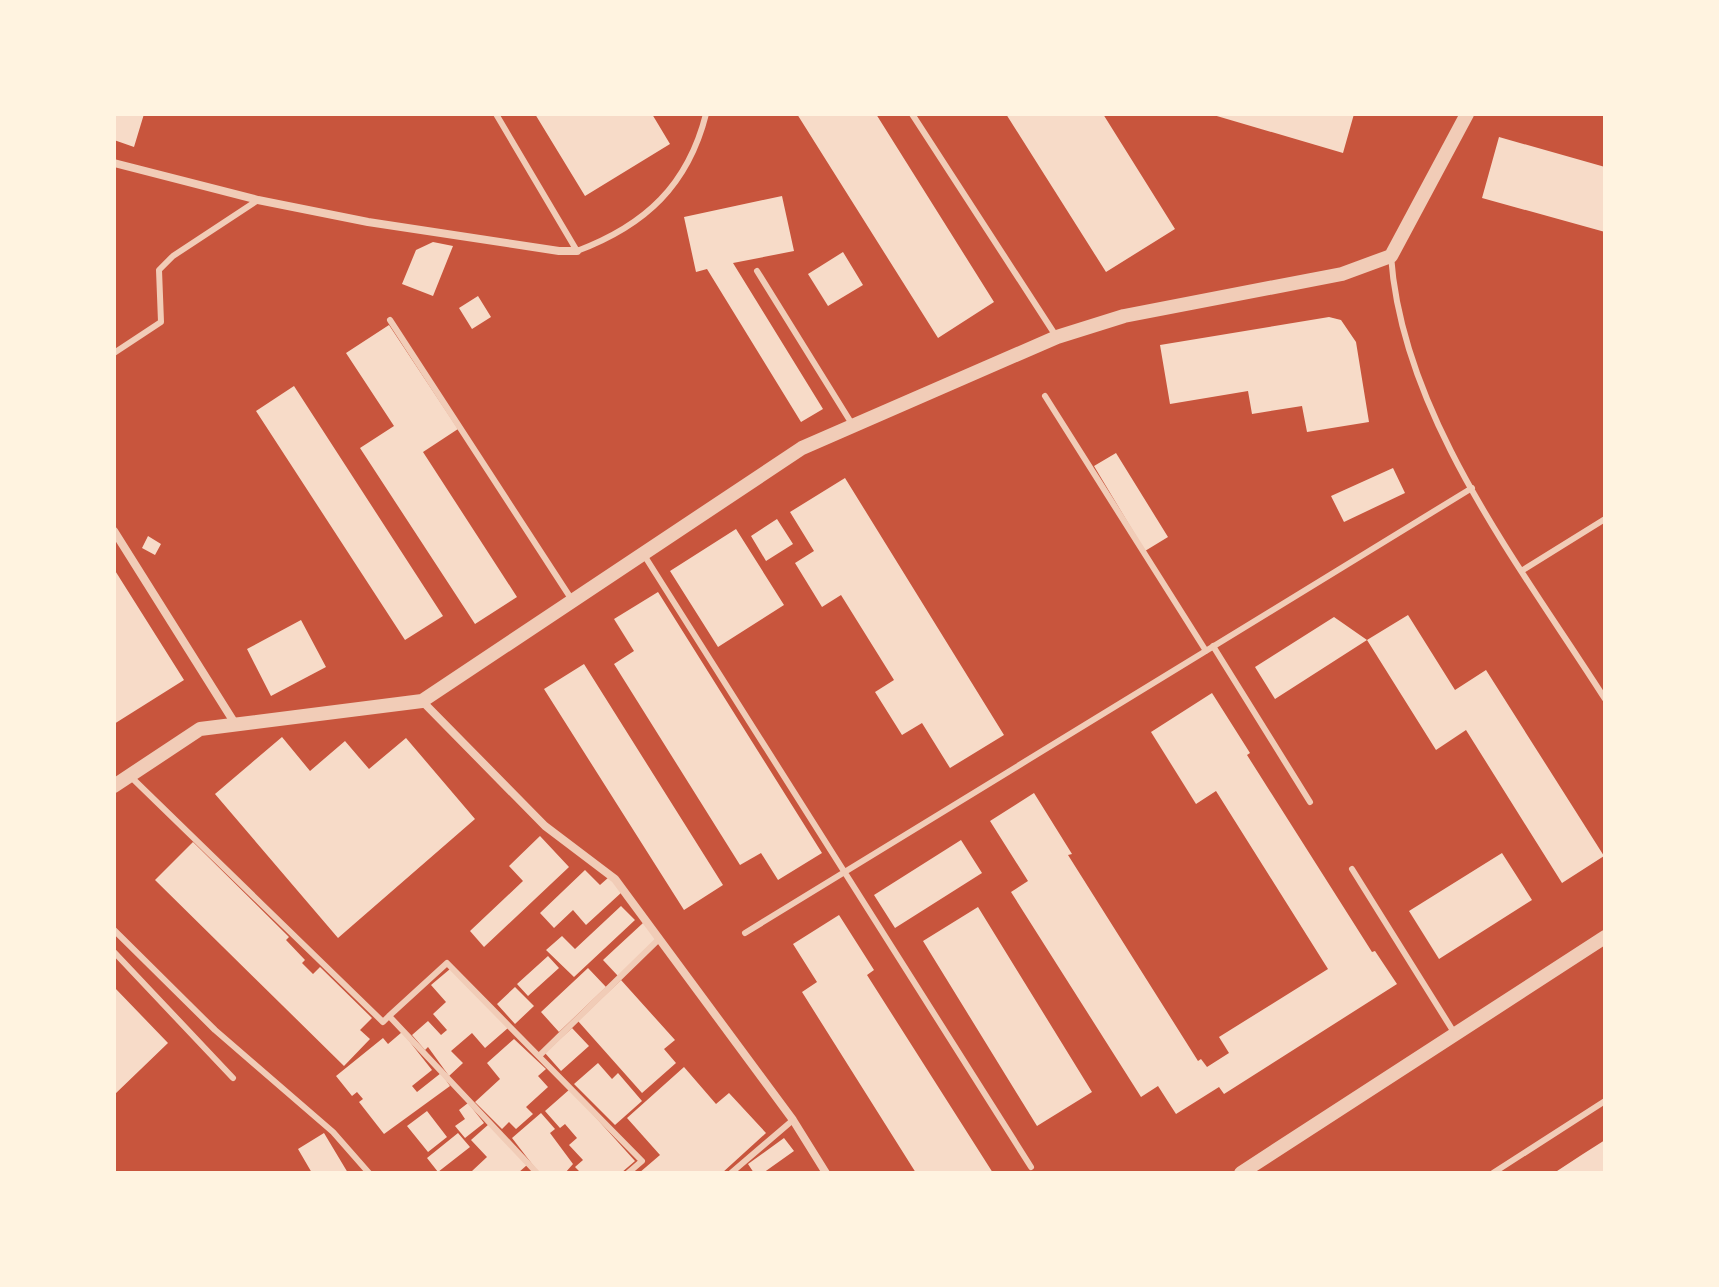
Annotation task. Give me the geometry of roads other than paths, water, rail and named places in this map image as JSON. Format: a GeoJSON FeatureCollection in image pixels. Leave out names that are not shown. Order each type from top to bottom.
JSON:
{"type":"FeatureCollection","features":[{"type":"Feature","properties":{"kind":"street"},"geometry":{"type":"LineString","coordinates":[[114,786],[200,729],[234,722],[422,701],[802,448],[1057,337],[1124,316],[1342,274],[1391,256],[1467,114]]}},
{"type":"Feature","properties":{"kind":"street"},"geometry":{"type":"LineString","coordinates":[[114,163],[258,200],[368,222],[559,251],[577,251]]}},
{"type":"Feature","properties":{"kind":"street"},"geometry":{"type":"LineString","coordinates":[[114,531],[234,722]]}},
{"type":"Feature","properties":{"kind":"street"},"geometry":{"type":"LineString","coordinates":[[422,701],[545,826],[615,879],[793,1120],[826,1173]]}},
{"type":"Feature","properties":{"kind":"street"},"geometry":{"type":"LineString","coordinates":[[1241,1173],[1605,937]]}},
{"type":"Feature","properties":{"kind":"lane"},"geometry":{"type":"LineString","coordinates":[[496,114],[577,251],[630,224],[670,192],[685,172],[706,114]]}},
{"type":"Feature","properties":{"kind":"lane"},"geometry":{"type":"LineString","coordinates":[[912,114],[1057,337]]}},
{"type":"Feature","properties":{"kind":"lane"},"geometry":{"type":"LineString","coordinates":[[114,353],[161,322],[159,270],[173,256],[258,200]]}},
{"type":"Feature","properties":{"kind":"lane"},"geometry":{"type":"LineString","coordinates":[[1391,256],[1394,301],[1413,369],[1472,488],[1605,699]]}},
{"type":"Feature","properties":{"kind":"lane"},"geometry":{"type":"LineString","coordinates":[[757,271],[852,424]]}},
{"type":"Feature","properties":{"kind":"lane"},"geometry":{"type":"LineString","coordinates":[[390,320],[572,600]]}},
{"type":"Feature","properties":{"kind":"lane"},"geometry":{"type":"LineString","coordinates":[[1045,396],[1310,802]]}},
{"type":"Feature","properties":{"kind":"lane"},"geometry":{"type":"LineString","coordinates":[[745,933],[1472,488]]}},
{"type":"Feature","properties":{"kind":"lane"},"geometry":{"type":"LineString","coordinates":[[1523,570],[1605,519]]}},
{"type":"Feature","properties":{"kind":"lane"},"geometry":{"type":"LineString","coordinates":[[642,552],[1031,1167]]}},
{"type":"Feature","properties":{"kind":"lane"},"geometry":{"type":"LineString","coordinates":[[130,776],[383,1022],[447,963],[642,1161],[628,1173]]}},
{"type":"Feature","properties":{"kind":"lane"},"geometry":{"type":"LineString","coordinates":[[1352,869],[1455,1034]]}},
{"type":"Feature","properties":{"kind":"lane"},"geometry":{"type":"LineString","coordinates":[[114,930],[215,1030],[333,1132],[369,1173]]}},
{"type":"Feature","properties":{"kind":"lane"},"geometry":{"type":"LineString","coordinates":[[539,1056],[659,939]]}},
{"type":"Feature","properties":{"kind":"lane"},"geometry":{"type":"LineString","coordinates":[[114,952],[233,1078]]}},
{"type":"Feature","properties":{"kind":"lane"},"geometry":{"type":"LineString","coordinates":[[389,1016],[537,1173]]}},
{"type":"Feature","properties":{"kind":"lane"},"geometry":{"type":"LineString","coordinates":[[1493,1173],[1605,1101]]}},
{"type":"Feature","properties":{"kind":"lane"},"geometry":{"type":"LineString","coordinates":[[731,1173],[793,1120]]}}]}
